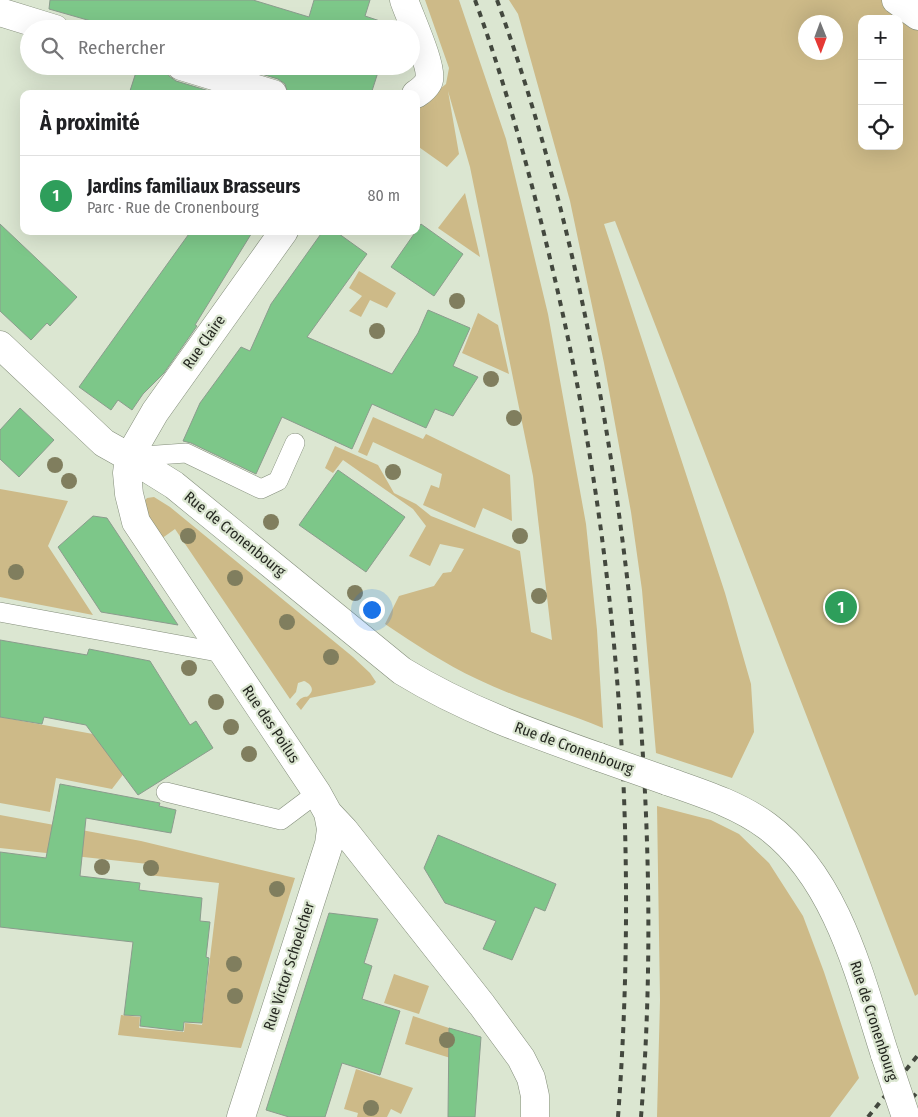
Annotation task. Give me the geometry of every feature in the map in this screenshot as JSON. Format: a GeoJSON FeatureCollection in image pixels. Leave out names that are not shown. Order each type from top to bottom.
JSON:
{"type":"FeatureCollection","features":[{"type":"Feature","properties":{"kind":"main road"},"geometry":{"type":"LineString","coordinates":[[404,0],[411,20]]}},
{"type":"Feature","properties":{"kind":"main road"},"geometry":{"type":"LineString","coordinates":[[896,0],[918,16]]}},
{"type":"Feature","properties":{"kind":"main road"},"geometry":{"type":"LineString","coordinates":[[0,12],[26,20]]}},
{"type":"Feature","properties":{"kind":"main road"},"geometry":{"type":"LineString","coordinates":[[420,43],[429,67],[430,80],[420,92]]}},
{"type":"Feature","properties":{"kind":"main road"},"geometry":{"type":"LineString","coordinates":[[211,75],[260,90]]}},
{"type":"Feature","properties":{"kind":"main road","name":"Rue Claire"},"geometry":{"type":"LineString","coordinates":[[129,456],[155,412],[281,235]]}},
{"type":"Feature","properties":{"kind":"main road"},"geometry":{"type":"LineString","coordinates":[[0,345],[104,443],[129,456]]}},
{"type":"Feature","properties":{"kind":"main road","name":"Rue des Poilus"},"geometry":{"type":"LineString","coordinates":[[129,456],[127,474],[129,494],[136,522],[322,803],[482,1005],[521,1058],[531,1078],[535,1096],[535,1117]]}},
{"type":"Feature","properties":{"kind":"main road","name":"Rue de Cronenbourg"},"geometry":{"type":"LineString","coordinates":[[129,456],[174,484],[402,671],[434,690],[513,727],[721,801],[767,826],[785,842],[820,885],[856,964],[906,1117]]}},
{"type":"Feature","properties":{"kind":"main road","name":"Rue Victor Schoelcher"},"geometry":{"type":"LineString","coordinates":[[241,1117],[329,844],[331,829],[322,803]]}},
{"type":"Feature","properties":{"kind":"lane"},"geometry":{"type":"LineString","coordinates":[[129,456],[186,453],[261,489],[278,482],[295,443]]}},
{"type":"Feature","properties":{"kind":"lane"},"geometry":{"type":"LineString","coordinates":[[0,612],[223,653]]}},
{"type":"Feature","properties":{"kind":"lane"},"geometry":{"type":"LineString","coordinates":[[166,792],[281,820],[322,803]]}},
{"type":"Feature","properties":{"kind":"shaded area"},"geometry":{"type":"Polygon","coordinates":[[[425,0],[459,0],[506,139],[548,314],[586,524],[597,630],[603,728],[508,693],[477,679],[442,660],[385,624],[399,596],[434,586],[443,573],[451,572],[464,549],[440,544],[430,566],[409,556],[426,526],[413,509],[343,460],[333,473],[325,468],[335,446],[378,465],[394,493],[416,504],[431,516],[520,551],[531,632],[552,640],[533,476],[470,167],[448,91],[459,154],[447,167],[420,148],[420,105],[446,84],[449,68],[425,0]]]}},
{"type":"Feature","properties":{"kind":"shaded area"},"geometry":{"type":"Polygon","coordinates":[[[509,0],[918,0],[918,994],[915,996],[615,221],[604,224],[725,593],[751,684],[754,732],[732,778],[656,753],[642,590],[631,512],[604,363],[570,201],[518,14],[509,0]]]}},
{"type":"Feature","properties":{"kind":"shaded area"},"geometry":{"type":"Polygon","coordinates":[[[465,193],[480,257],[438,228],[465,193]]]}},
{"type":"Feature","properties":{"kind":"shaded area"},"geometry":{"type":"Polygon","coordinates":[[[359,271],[396,293],[387,308],[370,300],[361,317],[349,311],[362,296],[349,288],[359,271]]]}},
{"type":"Feature","properties":{"kind":"shaded area"},"geometry":{"type":"Polygon","coordinates":[[[478,313],[498,325],[509,374],[462,353],[478,313]]]}},
{"type":"Feature","properties":{"kind":"shaded area"},"geometry":{"type":"Polygon","coordinates":[[[373,417],[423,439],[426,434],[510,475],[512,521],[483,508],[475,528],[423,505],[431,485],[439,488],[442,474],[373,442],[367,456],[358,452],[373,417]]]}},
{"type":"Feature","properties":{"kind":"shaded area"},"geometry":{"type":"Polygon","coordinates":[[[0,489],[68,501],[48,546],[93,615],[0,597],[0,489]]]}},
{"type":"Feature","properties":{"kind":"shaded area"},"geometry":{"type":"Polygon","coordinates":[[[154,497],[170,507],[353,657],[370,673],[376,682],[373,685],[310,698],[301,710],[296,704],[300,699],[310,694],[311,686],[304,681],[298,683],[296,692],[290,699],[175,529],[161,539],[148,523],[143,503],[147,498],[154,497]]]}},
{"type":"Feature","properties":{"kind":"shaded area"},"geometry":{"type":"Polygon","coordinates":[[[0,717],[104,736],[125,772],[112,789],[56,778],[50,812],[0,803],[0,717]]]}},
{"type":"Feature","properties":{"kind":"shaded area"},"geometry":{"type":"Polygon","coordinates":[[[657,806],[711,820],[739,834],[769,863],[803,916],[824,972],[859,1078],[830,1117],[657,1117],[660,1000],[657,806]]]}},
{"type":"Feature","properties":{"kind":"shaded area"},"geometry":{"type":"Polygon","coordinates":[[[0,815],[141,841],[295,878],[241,1048],[118,1035],[121,1015],[140,1017],[139,1028],[184,1032],[185,1023],[202,1025],[219,883],[148,875],[148,864],[0,848],[0,815]]]}},
{"type":"Feature","properties":{"kind":"shaded area"},"geometry":{"type":"Polygon","coordinates":[[[394,974],[429,986],[419,1014],[384,1003],[394,974]]]}},
{"type":"Feature","properties":{"kind":"shaded area"},"geometry":{"type":"Polygon","coordinates":[[[413,1016],[458,1031],[457,1060],[405,1044],[413,1016]]]}},
{"type":"Feature","properties":{"kind":"shaded area"},"geometry":{"type":"Polygon","coordinates":[[[356,1069],[413,1088],[401,1114],[391,1109],[387,1117],[357,1117],[358,1113],[344,1109],[356,1069]]]}},
{"type":"Feature","properties":{"kind":"building"},"geometry":{"type":"Polygon","coordinates":[[[50,0],[253,0],[309,17],[314,0],[370,0],[365,16],[377,20],[88,20],[49,9],[50,0]]]}},
{"type":"Feature","properties":{"kind":"building"},"geometry":{"type":"Polygon","coordinates":[[[135,75],[169,75],[176,81],[206,90],[130,90],[135,75]]]}},
{"type":"Feature","properties":{"kind":"building"},"geometry":{"type":"Polygon","coordinates":[[[265,75],[377,75],[372,90],[287,90],[285,84],[278,79],[265,75]]]}},
{"type":"Feature","properties":{"kind":"building"},"geometry":{"type":"Polygon","coordinates":[[[0,224],[77,297],[50,326],[47,323],[31,340],[0,311],[0,224]]]}},
{"type":"Feature","properties":{"kind":"building"},"geometry":{"type":"Polygon","coordinates":[[[421,224],[463,254],[434,296],[391,267],[413,235],[420,235],[421,224]]]}},
{"type":"Feature","properties":{"kind":"building"},"geometry":{"type":"Polygon","coordinates":[[[188,235],[251,235],[195,325],[197,326],[164,373],[143,394],[132,410],[118,400],[111,410],[79,387],[188,235]]]}},
{"type":"Feature","properties":{"kind":"building"},"geometry":{"type":"Polygon","coordinates":[[[320,235],[341,235],[367,254],[307,337],[392,374],[418,333],[428,310],[470,328],[453,366],[478,377],[453,416],[435,409],[426,428],[372,404],[352,449],[282,417],[256,474],[183,441],[200,403],[241,347],[250,351],[271,304],[320,235]]]}},
{"type":"Feature","properties":{"kind":"building"},"geometry":{"type":"Polygon","coordinates":[[[20,408],[54,440],[19,477],[0,459],[0,430],[20,408]]]}},
{"type":"Feature","properties":{"kind":"building"},"geometry":{"type":"Polygon","coordinates":[[[338,470],[405,517],[366,572],[299,525],[338,470]]]}},
{"type":"Feature","properties":{"kind":"building"},"geometry":{"type":"Polygon","coordinates":[[[93,516],[107,518],[178,625],[101,612],[58,547],[93,516]]]}},
{"type":"Feature","properties":{"kind":"building"},"geometry":{"type":"Polygon","coordinates":[[[0,640],[87,655],[89,649],[150,661],[190,725],[196,721],[213,748],[138,795],[86,725],[44,717],[42,724],[0,717],[0,640]]]}},
{"type":"Feature","properties":{"kind":"building"},"geometry":{"type":"Polygon","coordinates":[[[60,784],[160,803],[159,806],[176,810],[171,833],[86,818],[80,876],[140,883],[139,890],[202,898],[200,921],[210,922],[206,957],[209,958],[202,1023],[184,1022],[183,1031],[140,1026],[141,1016],[124,1015],[133,942],[0,927],[0,852],[46,858],[60,784]]]}},
{"type":"Feature","properties":{"kind":"building"},"geometry":{"type":"Polygon","coordinates":[[[438,835],[556,884],[545,911],[535,907],[512,960],[483,949],[496,921],[445,903],[424,868],[438,835]]]}},
{"type":"Feature","properties":{"kind":"building"},"geometry":{"type":"Polygon","coordinates":[[[329,913],[378,919],[364,963],[372,966],[362,999],[400,1011],[380,1075],[342,1063],[325,1117],[289,1117],[266,1110],[329,913]]]}},
{"type":"Feature","properties":{"kind":"building"},"geometry":{"type":"Polygon","coordinates":[[[449,1028],[481,1037],[475,1117],[448,1117],[449,1028]]]}},
{"type":"Feature","properties":{"kind":"railway"},"geometry":{"type":"LineString","coordinates":[[475,0],[514,122],[547,246],[571,353],[591,461],[606,570],[617,679],[624,788],[626,898],[624,1007],[618,1117]]}},
{"type":"Feature","properties":{"kind":"railway"},"geometry":{"type":"LineString","coordinates":[[497,0],[522,72],[544,145],[563,219],[595,368],[620,518],[636,659],[645,790],[648,986],[641,1117]]}},
{"type":"Feature","properties":{"kind":"railway"},"geometry":{"type":"LineString","coordinates":[[868,1117],[918,1055]]}},
{"type":"Feature","properties":{"kind":"railway"},"geometry":{"type":"LineString","coordinates":[[897,1117],[918,1091]]}},
{"type":"Feature","properties":{"kind":"place","name":"Jardins familiaux Brasseurs"},"geometry":{"type":"Point","coordinates":[841,607]}}]}
